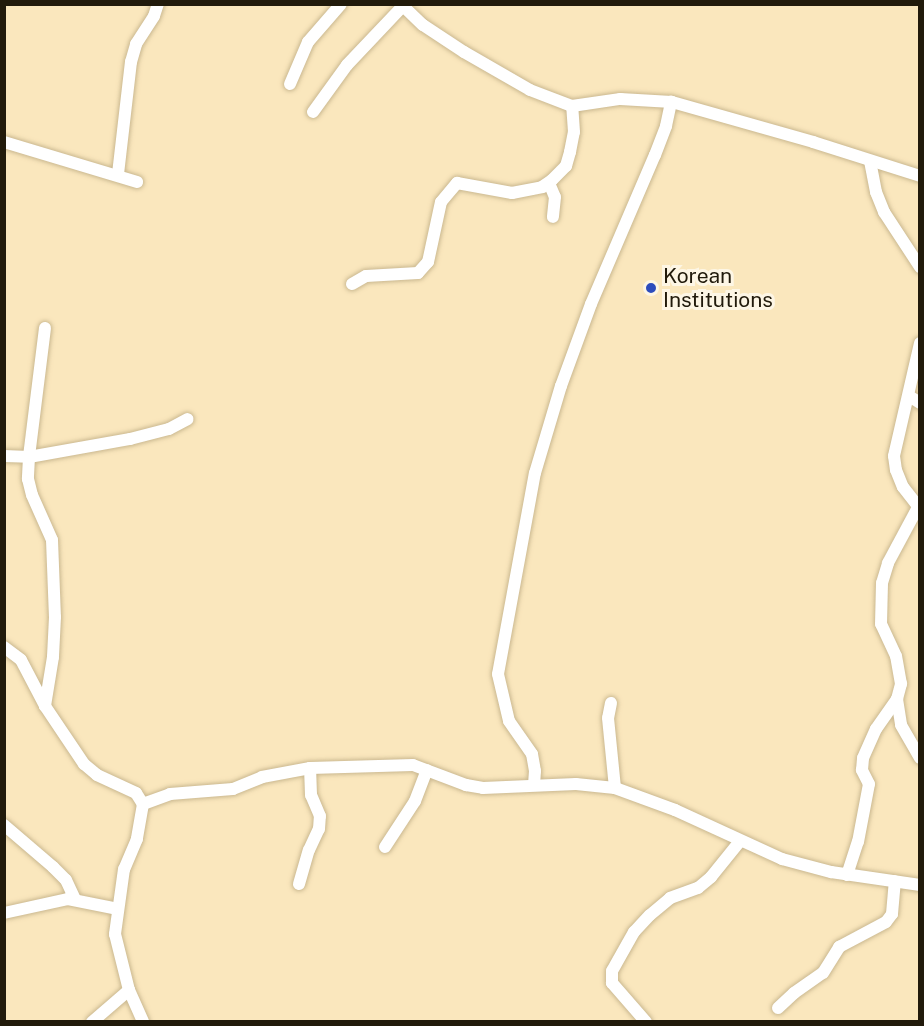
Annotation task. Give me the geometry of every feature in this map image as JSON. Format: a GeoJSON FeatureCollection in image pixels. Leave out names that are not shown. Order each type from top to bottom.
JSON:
{"type":"FeatureCollection","features":[{"type":"Feature","properties":{"kind":"street"},"geometry":{"type":"LineString","coordinates":[[118,174],[131,62],[136,44],[154,16],[158,4]]}},
{"type":"Feature","properties":{"kind":"street"},"geometry":{"type":"LineString","coordinates":[[290,84],[308,42],[341,4]]}},
{"type":"Feature","properties":{"kind":"street"},"geometry":{"type":"LineString","coordinates":[[313,112],[347,64],[402,5],[423,25],[464,52],[530,90],[572,106],[620,99],[671,102],[813,141],[920,177]]}},
{"type":"Feature","properties":{"kind":"street"},"geometry":{"type":"LineString","coordinates":[[534,785],[535,771],[532,754],[509,721],[498,674],[535,473],[561,386],[591,304],[659,145],[671,102]]}},
{"type":"Feature","properties":{"kind":"street"},"geometry":{"type":"LineString","coordinates":[[352,284],[366,276],[418,273],[428,262],[441,201],[457,183],[512,193],[542,187],[549,183],[566,166],[574,132],[572,106]]}},
{"type":"Feature","properties":{"kind":"street"},"geometry":{"type":"LineString","coordinates":[[4,142],[118,174],[137,182]]}},
{"type":"Feature","properties":{"kind":"street"},"geometry":{"type":"LineString","coordinates":[[870,161],[876,192],[884,212],[920,267]]}},
{"type":"Feature","properties":{"kind":"street"},"geometry":{"type":"LineString","coordinates":[[549,183],[555,197],[556,207],[553,217]]}},
{"type":"Feature","properties":{"kind":"street"},"geometry":{"type":"LineString","coordinates":[[45,328],[28,479],[35,504],[49,529],[53,558],[53,657],[45,706]]}},
{"type":"Feature","properties":{"kind":"street"},"geometry":{"type":"LineString","coordinates":[[847,875],[858,842],[868,791],[868,779],[862,770],[863,758],[876,729],[897,699],[901,684],[896,656],[881,624],[882,583],[888,563],[919,508],[903,487],[896,470],[894,456],[914,400],[920,343]]}},
{"type":"Feature","properties":{"kind":"street"},"geometry":{"type":"LineString","coordinates":[[4,456],[29,457],[130,439],[169,429],[188,419]]}},
{"type":"Feature","properties":{"kind":"street"},"geometry":{"type":"LineString","coordinates":[[4,647],[21,660],[45,706],[84,765],[97,775],[136,793],[143,804],[137,839],[124,869],[115,934],[129,990],[143,1022]]}},
{"type":"Feature","properties":{"kind":"street"},"geometry":{"type":"LineString","coordinates":[[897,699],[901,725],[920,758]]}},
{"type":"Feature","properties":{"kind":"street"},"geometry":{"type":"LineString","coordinates":[[612,703],[608,718],[615,788]]}},
{"type":"Feature","properties":{"kind":"street"},"geometry":{"type":"LineString","coordinates":[[143,804],[170,794],[233,789],[262,777],[310,768],[413,765],[466,785],[507,788],[576,784],[615,788],[675,810],[740,841],[798,864],[847,875],[920,885]]}},
{"type":"Feature","properties":{"kind":"street"},"geometry":{"type":"LineString","coordinates":[[299,884],[320,816],[311,795],[310,768]]}},
{"type":"Feature","properties":{"kind":"street"},"geometry":{"type":"LineString","coordinates":[[385,847],[415,801],[427,770]]}},
{"type":"Feature","properties":{"kind":"street"},"geometry":{"type":"LineString","coordinates":[[4,825],[66,880],[75,900]]}},
{"type":"Feature","properties":{"kind":"street"},"geometry":{"type":"LineString","coordinates":[[646,1022],[612,982],[612,971],[634,932],[650,915],[670,898],[698,888],[711,877],[740,841]]}},
{"type":"Feature","properties":{"kind":"street"},"geometry":{"type":"LineString","coordinates":[[778,1008],[794,993],[823,973],[839,947],[886,922],[892,914],[895,881]]}},
{"type":"Feature","properties":{"kind":"street"},"geometry":{"type":"LineString","coordinates":[[4,913],[68,899],[118,909]]}},
{"type":"Feature","properties":{"kind":"street"},"geometry":{"type":"LineString","coordinates":[[92,1022],[129,990]]}},
{"type":"Feature","properties":{"kind":"street"},"geometry":{"type":"LineString","coordinates":[[105,1022],[109,1005]]}},
{"type":"Feature","properties":{"kind":"place","name":"Korean Institutions"},"geometry":{"type":"Point","coordinates":[651,288]}}]}
